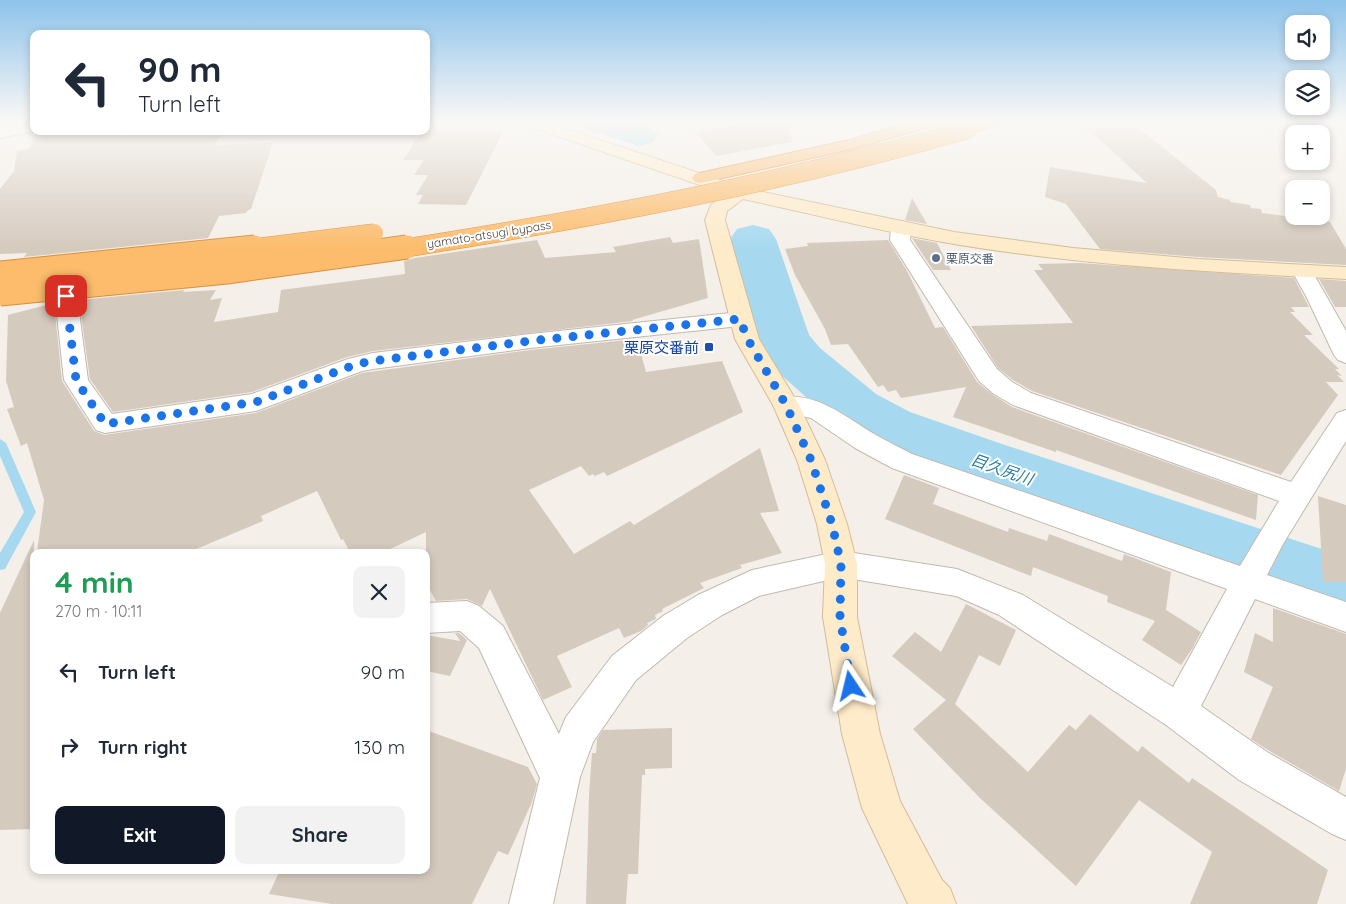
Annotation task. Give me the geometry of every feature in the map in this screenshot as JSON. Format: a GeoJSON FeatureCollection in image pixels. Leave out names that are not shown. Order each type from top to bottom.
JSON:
{"type":"FeatureCollection","features":[{"type":"Feature","properties":{"kind":"highway","name":"yamato-atsugi bypass"},"geometry":{"type":"LineString","coordinates":[[445,223],[666,186],[768,163]]}},
{"type":"Feature","properties":{"kind":"highway","name":"yamato-atsugi bypass"},"geometry":{"type":"LineString","coordinates":[[0,294],[225,272],[376,252],[551,224],[708,194],[845,163]]}},
{"type":"Feature","properties":{"kind":"highway","name":"yamato-atsugi bypass"},"geometry":{"type":"LineString","coordinates":[[0,273],[200,254],[409,228]]}},
{"type":"Feature","properties":{"kind":"street"},"geometry":{"type":"LineString","coordinates":[[655,163],[740,193],[954,238],[1073,254],[1198,265],[1346,273]]}},
{"type":"Feature","properties":{"kind":"street"},"geometry":{"type":"LineString","coordinates":[[740,193],[718,209],[715,220],[740,319],[758,360],[786,405],[811,460],[832,524],[841,564],[840,617],[861,734],[882,808],[927,895],[934,904]]}},
{"type":"Feature","properties":{"kind":"street"},"geometry":{"type":"LineString","coordinates":[[901,228],[900,240],[988,375],[1003,388],[1022,399],[1298,496]]}},
{"type":"Feature","properties":{"kind":"street"},"geometry":{"type":"LineString","coordinates":[[1302,272],[1318,296],[1346,355]]}},
{"type":"Feature","properties":{"kind":"street"},"geometry":{"type":"LineString","coordinates":[[66,296],[76,380],[105,424],[256,402],[357,364],[373,361],[530,341],[740,319]]}},
{"type":"Feature","properties":{"kind":"street"},"geometry":{"type":"LineString","coordinates":[[786,405],[818,410],[865,441],[902,462],[1250,579],[1346,617]]}},
{"type":"Feature","properties":{"kind":"street"},"geometry":{"type":"LineString","coordinates":[[1179,712],[1270,543],[1272,536],[1346,419]]}},
{"type":"Feature","properties":{"kind":"street"},"geometry":{"type":"LineString","coordinates":[[530,904],[560,778],[579,730],[624,668],[675,627],[710,605],[752,584],[841,564],[957,583],[985,593],[1043,624],[1179,712],[1253,766],[1346,820]]}},
{"type":"Feature","properties":{"kind":"street"},"geometry":{"type":"LineString","coordinates":[[430,618],[468,616],[491,636],[560,778]]}},
{"type":"Feature","properties":{"kind":"building"},"geometry":{"type":"Polygon","coordinates":[[[15,163],[266,163],[251,209],[246,213],[219,216],[208,238],[24,257],[27,253],[0,254],[0,189],[14,171],[15,163]]]}},
{"type":"Feature","properties":{"kind":"building"},"geometry":{"type":"Polygon","coordinates":[[[422,163],[487,163],[466,205],[418,204],[423,195],[416,195],[428,175],[414,175],[422,163]]]}},
{"type":"Feature","properties":{"kind":"building"},"geometry":{"type":"Polygon","coordinates":[[[1125,163],[1182,163],[1216,190],[1218,197],[1230,200],[1231,202],[1250,205],[1251,208],[1261,209],[1262,213],[1285,216],[1285,225],[1330,225],[1330,222],[1346,249],[1346,265],[1198,257],[1100,249],[1066,204],[1045,197],[1050,167],[1147,183],[1125,163]]]}},
{"type":"Feature","properties":{"kind":"building"},"geometry":{"type":"Polygon","coordinates":[[[912,198],[927,224],[905,220],[912,198]]]}},
{"type":"Feature","properties":{"kind":"building"},"geometry":{"type":"Polygon","coordinates":[[[670,237],[673,243],[699,239],[708,298],[633,321],[373,351],[347,357],[252,392],[113,412],[90,379],[79,300],[184,290],[183,292],[216,290],[210,300],[222,298],[214,322],[278,312],[281,290],[405,274],[404,261],[415,258],[537,240],[545,258],[616,252],[613,247],[670,237]]]}},
{"type":"Feature","properties":{"kind":"building","name":"栗原交番"},"geometry":{"type":"Polygon","coordinates":[[[912,238],[937,243],[951,270],[933,270],[912,238]]]}},
{"type":"Feature","properties":{"kind":"building"},"geometry":{"type":"Polygon","coordinates":[[[888,240],[907,271],[935,328],[943,327],[977,382],[993,395],[1012,407],[1258,495],[1256,520],[1056,450],[1056,452],[953,417],[966,387],[901,398],[896,390],[888,392],[883,385],[878,387],[848,344],[831,345],[825,329],[795,275],[785,249],[808,246],[807,243],[888,240]]]}},
{"type":"Feature","properties":{"kind":"building"},"geometry":{"type":"Polygon","coordinates":[[[1080,263],[1294,278],[1309,307],[1291,307],[1295,312],[1290,312],[1313,335],[1304,335],[1339,369],[1335,369],[1342,376],[1337,375],[1344,382],[1326,382],[1338,395],[1281,475],[1032,391],[1013,380],[998,368],[971,326],[1073,323],[1034,270],[1043,270],[1038,264],[1080,263]]]}},
{"type":"Feature","properties":{"kind":"building"},"geometry":{"type":"Polygon","coordinates":[[[1319,279],[1346,281],[1346,307],[1335,307],[1319,279]]]}},
{"type":"Feature","properties":{"kind":"building"},"geometry":{"type":"Polygon","coordinates":[[[54,303],[62,381],[94,431],[104,435],[256,413],[362,373],[530,350],[637,339],[646,372],[722,361],[743,412],[607,476],[604,472],[595,476],[593,474],[589,476],[581,466],[529,490],[574,554],[630,521],[634,525],[760,448],[779,511],[760,513],[782,553],[740,565],[742,568],[700,583],[704,588],[662,609],[663,611],[655,615],[656,619],[647,623],[648,625],[641,631],[624,638],[619,628],[557,656],[572,687],[543,700],[490,589],[482,606],[467,599],[436,601],[430,590],[430,549],[426,549],[426,532],[390,549],[348,549],[343,539],[341,540],[317,491],[261,516],[263,521],[196,549],[37,549],[44,500],[27,443],[21,446],[7,409],[14,407],[6,381],[8,315],[54,303]]]}},
{"type":"Feature","properties":{"kind":"building"},"geometry":{"type":"Polygon","coordinates":[[[904,475],[939,488],[933,504],[1008,532],[1009,528],[1047,541],[1049,534],[1122,561],[1124,554],[1171,572],[1166,610],[1201,632],[1192,649],[1181,665],[1142,640],[1155,621],[1107,602],[1108,596],[1033,567],[1031,576],[885,519],[904,475]]]}},
{"type":"Feature","properties":{"kind":"building"},"geometry":{"type":"Polygon","coordinates":[[[1318,496],[1346,505],[1346,582],[1323,582],[1318,496]]]}},
{"type":"Feature","properties":{"kind":"building"},"geometry":{"type":"Polygon","coordinates":[[[34,540],[34,549],[30,549],[30,829],[0,830],[0,613],[34,540]]]}},
{"type":"Feature","properties":{"kind":"building"},"geometry":{"type":"Polygon","coordinates":[[[966,604],[1016,630],[1000,666],[979,655],[955,704],[1028,772],[1069,725],[1076,730],[1090,714],[1138,752],[1142,746],[1189,783],[1192,778],[1328,870],[1317,904],[1190,904],[1212,852],[1139,800],[1076,886],[980,798],[913,729],[946,700],[892,656],[915,632],[941,652],[966,604]]]}},
{"type":"Feature","properties":{"kind":"building"},"geometry":{"type":"Polygon","coordinates":[[[1273,608],[1346,634],[1346,769],[1339,791],[1251,739],[1273,687],[1244,672],[1255,633],[1273,642],[1273,608]]]}},
{"type":"Feature","properties":{"kind":"building"},"geometry":{"type":"Polygon","coordinates":[[[455,633],[459,633],[467,640],[450,676],[430,672],[430,636],[460,641],[455,633]]]}},
{"type":"Feature","properties":{"kind":"building"},"geometry":{"type":"Polygon","coordinates":[[[672,728],[672,768],[645,769],[645,775],[642,775],[638,874],[628,874],[626,904],[586,904],[589,795],[592,753],[596,753],[597,739],[603,730],[672,728]]]}},
{"type":"Feature","properties":{"kind":"building"},"geometry":{"type":"Polygon","coordinates":[[[430,731],[528,767],[537,784],[532,802],[508,855],[498,851],[472,904],[332,904],[269,894],[278,874],[430,874],[430,731]]]}},
{"type":"Feature","properties":{"kind":"waterway","name":"目久尻川"},"geometry":{"type":"LineString","coordinates":[[753,239],[783,338],[800,361],[855,408],[888,427],[976,460],[1346,589]]}},
{"type":"Feature","properties":{"kind":"waterway"},"geometry":{"type":"LineString","coordinates":[[0,443],[30,512],[0,565]]}},
{"type":"Feature","properties":{"kind":"place","name":"栗原交番"},"geometry":{"type":"Point","coordinates":[936,258]}},
{"type":"Feature","properties":{"kind":"place","name":"栗原交番前"},"geometry":{"type":"Point","coordinates":[709,347]}},
{"type":"Feature","properties":{"kind":"route"},"geometry":{"type":"LineString","coordinates":[[66,296],[76,380],[105,424],[256,402],[357,364],[373,361],[530,341],[740,319],[758,360],[786,405],[811,460],[832,524],[841,564],[840,617],[851,686]]}}]}
